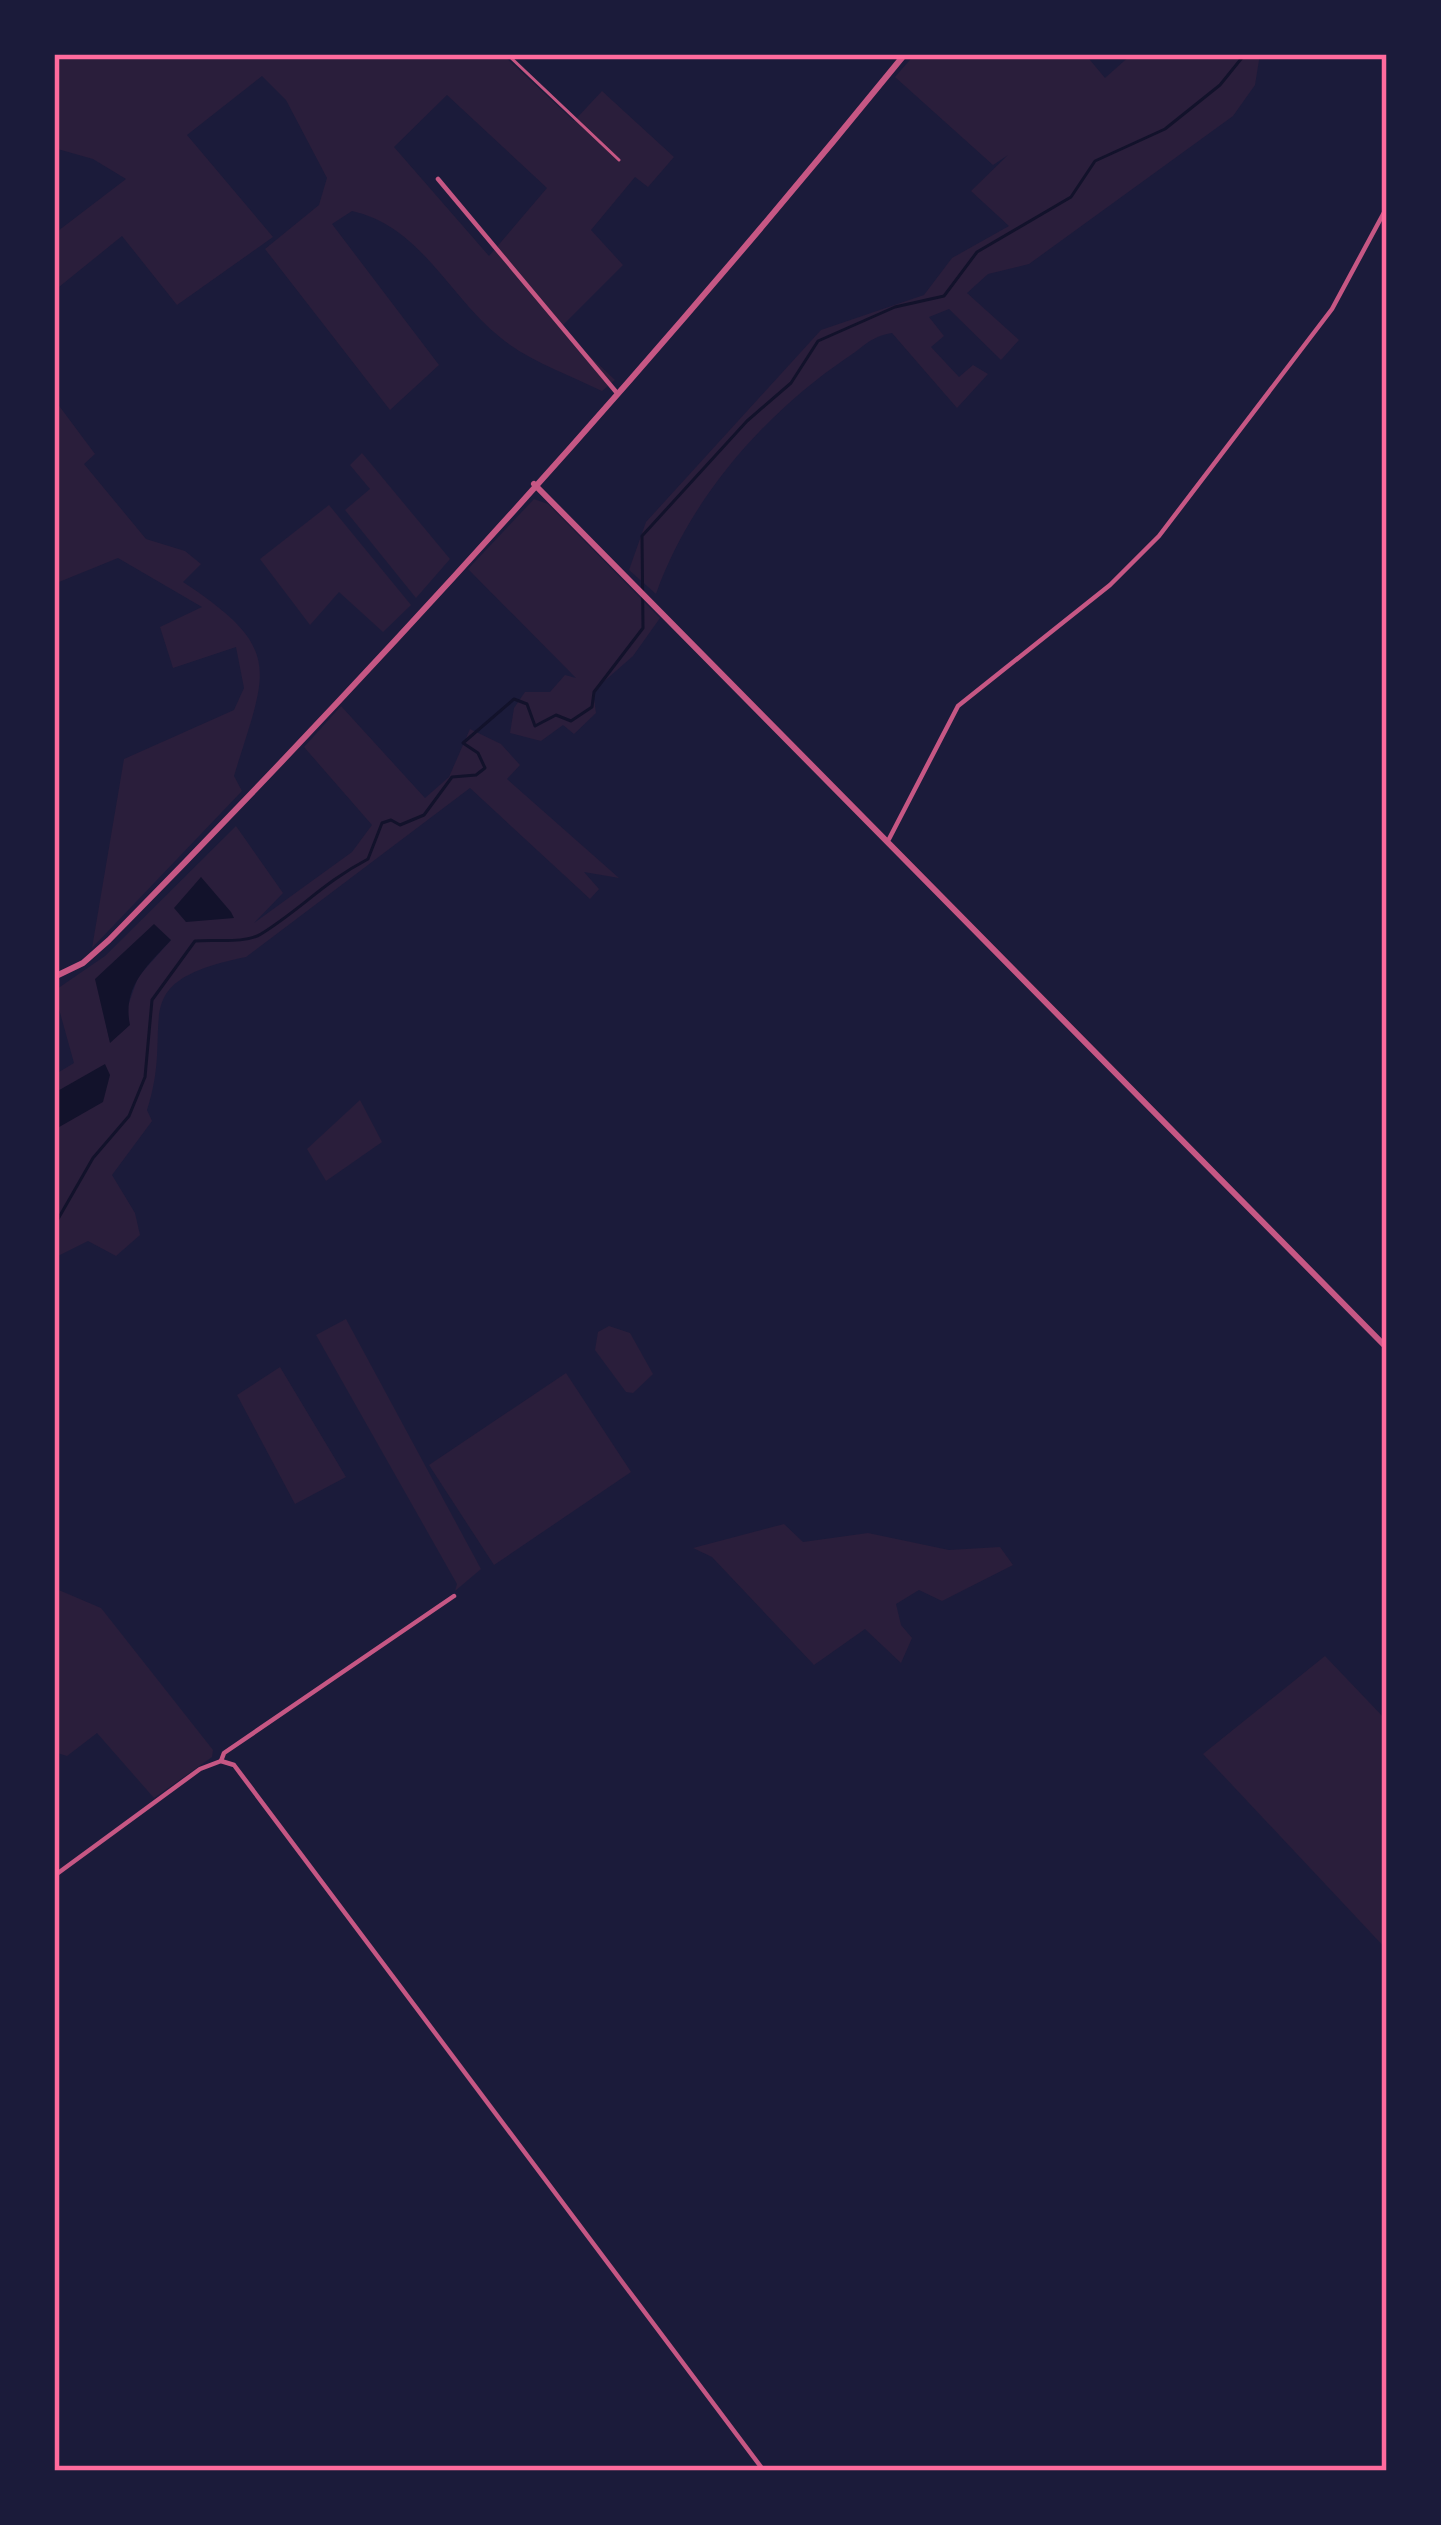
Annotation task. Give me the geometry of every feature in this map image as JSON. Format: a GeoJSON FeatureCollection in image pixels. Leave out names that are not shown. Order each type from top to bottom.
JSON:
{"type":"FeatureCollection","features":[{"type":"Feature","properties":{"kind":"street"},"geometry":{"type":"LineString","coordinates":[[54,977],[83,963],[109,940],[230,815],[617,393],[905,54]]}},
{"type":"Feature","properties":{"kind":"street"},"geometry":{"type":"LineString","coordinates":[[438,179],[617,393]]}},
{"type":"Feature","properties":{"kind":"street"},"geometry":{"type":"LineString","coordinates":[[889,839],[958,706],[1110,585],[1159,536],[1332,309],[1387,207]]}},
{"type":"Feature","properties":{"kind":"street"},"geometry":{"type":"LineString","coordinates":[[534,484],[1387,1348]]}},
{"type":"Feature","properties":{"kind":"street"},"geometry":{"type":"LineString","coordinates":[[54,1876],[200,1769],[221,1761],[224,1753],[454,1596]]}},
{"type":"Feature","properties":{"kind":"street"},"geometry":{"type":"LineString","coordinates":[[221,1761],[245,1777],[764,2471]]}},
{"type":"Feature","properties":{"kind":"lane"},"geometry":{"type":"LineString","coordinates":[[507,54],[619,160]]}},
{"type":"Feature","properties":{"kind":"shaded area"},"geometry":{"type":"Polygon","coordinates":[[[54,54],[502,54],[574,121],[602,91],[674,157],[648,187],[635,177],[591,230],[623,265],[560,328],[615,380],[602,391],[537,361],[501,338],[398,232],[352,211],[332,224],[439,365],[390,410],[265,249],[319,205],[327,178],[286,100],[262,76],[187,135],[273,237],[177,305],[122,236],[54,291],[54,234],[126,179],[93,159],[54,148],[54,54]],[[447,95],[394,147],[489,256],[547,188],[447,95]]]}},
{"type":"Feature","properties":{"kind":"shaded area"},"geometry":{"type":"Polygon","coordinates":[[[915,54],[1085,54],[1105,78],[1132,54],[1260,54],[1255,85],[1233,116],[1029,264],[988,274],[967,293],[1019,340],[1001,360],[949,309],[929,317],[944,336],[931,347],[959,377],[973,365],[988,374],[957,408],[892,333],[872,340],[786,406],[732,462],[688,526],[656,594],[629,570],[646,522],[821,330],[924,295],[952,258],[1009,226],[971,191],[1008,155],[993,165],[895,77],[915,54]]]}},
{"type":"Feature","properties":{"kind":"shaded area"},"geometry":{"type":"Polygon","coordinates":[[[54,399],[95,454],[84,464],[146,539],[185,551],[201,564],[183,582],[239,626],[253,645],[259,665],[254,711],[234,776],[242,791],[92,948],[124,759],[234,710],[244,688],[236,647],[173,668],[160,627],[202,607],[118,558],[54,584],[54,399]]]}},
{"type":"Feature","properties":{"kind":"shaded area"},"geometry":{"type":"Polygon","coordinates":[[[362,453],[450,559],[416,598],[345,510],[370,489],[350,465],[362,453]]]}},
{"type":"Feature","properties":{"kind":"shaded area"},"geometry":{"type":"Polygon","coordinates":[[[534,499],[548,504],[660,618],[633,656],[593,691],[596,713],[574,734],[563,725],[541,741],[510,733],[514,708],[525,692],[550,692],[565,675],[576,678],[468,569],[534,499]]]}},
{"type":"Feature","properties":{"kind":"shaded area"},"geometry":{"type":"Polygon","coordinates":[[[329,505],[411,605],[383,632],[339,592],[310,625],[260,559],[329,505]]]}},
{"type":"Feature","properties":{"kind":"shaded area"},"geometry":{"type":"Polygon","coordinates":[[[341,706],[425,798],[449,777],[470,729],[501,744],[520,765],[507,779],[619,878],[584,872],[599,889],[590,899],[470,788],[246,957],[181,979],[167,993],[160,1010],[155,1079],[147,1110],[152,1121],[112,1175],[135,1213],[140,1235],[116,1256],[88,1241],[54,1258],[54,1075],[74,1063],[54,991],[105,956],[236,826],[283,893],[254,923],[352,852],[372,825],[304,747],[341,706]],[[171,940],[118,959],[96,979],[110,1042],[119,1032],[138,977],[171,940]]]}},
{"type":"Feature","properties":{"kind":"shaded area"},"geometry":{"type":"Polygon","coordinates":[[[201,877],[234,918],[186,922],[174,908],[201,877]]]}},
{"type":"Feature","properties":{"kind":"shaded area"},"geometry":{"type":"Polygon","coordinates":[[[154,924],[171,940],[138,978],[130,999],[130,1025],[110,1043],[95,979],[154,924]]]}},
{"type":"Feature","properties":{"kind":"shaded area"},"geometry":{"type":"Polygon","coordinates":[[[105,1064],[110,1075],[103,1102],[54,1130],[54,1093],[105,1064]]]}},
{"type":"Feature","properties":{"kind":"shaded area"},"geometry":{"type":"Polygon","coordinates":[[[360,1100],[382,1142],[326,1181],[307,1149],[360,1100]]]}},
{"type":"Feature","properties":{"kind":"shaded area"},"geometry":{"type":"Polygon","coordinates":[[[346,1319],[481,1569],[455,1591],[457,1584],[316,1335],[346,1319]]]}},
{"type":"Feature","properties":{"kind":"shaded area"},"geometry":{"type":"Polygon","coordinates":[[[609,1326],[630,1333],[653,1374],[633,1393],[626,1392],[595,1350],[598,1332],[609,1326]]]}},
{"type":"Feature","properties":{"kind":"shaded area"},"geometry":{"type":"Polygon","coordinates":[[[280,1367],[346,1477],[295,1504],[237,1395],[280,1367]]]}},
{"type":"Feature","properties":{"kind":"shaded area"},"geometry":{"type":"Polygon","coordinates":[[[566,1373],[631,1472],[494,1565],[429,1465],[566,1373]]]}},
{"type":"Feature","properties":{"kind":"shaded area"},"geometry":{"type":"Polygon","coordinates":[[[784,1524],[803,1542],[868,1533],[949,1550],[1000,1547],[1013,1565],[942,1601],[919,1590],[896,1604],[901,1625],[912,1638],[901,1663],[865,1629],[814,1665],[712,1557],[693,1548],[784,1524]]]}},
{"type":"Feature","properties":{"kind":"shaded area"},"geometry":{"type":"Polygon","coordinates":[[[54,1588],[101,1608],[213,1750],[212,1757],[154,1798],[97,1733],[67,1756],[54,1752],[54,1588]]]}},
{"type":"Feature","properties":{"kind":"shaded area"},"geometry":{"type":"Polygon","coordinates":[[[1325,1656],[1387,1721],[1387,1950],[1203,1754],[1325,1656]]]}},
{"type":"Feature","properties":{"kind":"waterway"},"geometry":{"type":"LineString","coordinates":[[54,1226],[93,1158],[129,1116],[145,1077],[152,1000],[195,941],[261,934],[368,859],[382,823],[391,820],[400,825],[424,815],[452,777],[476,775],[485,768],[478,753],[463,743],[514,699],[527,704],[535,726],[556,715],[571,721],[592,707],[594,692],[643,628],[642,536],[747,421],[791,383],[818,341],[895,307],[944,296],[977,252],[1071,197],[1095,161],[1165,129],[1220,85],[1245,54]]}}]}
